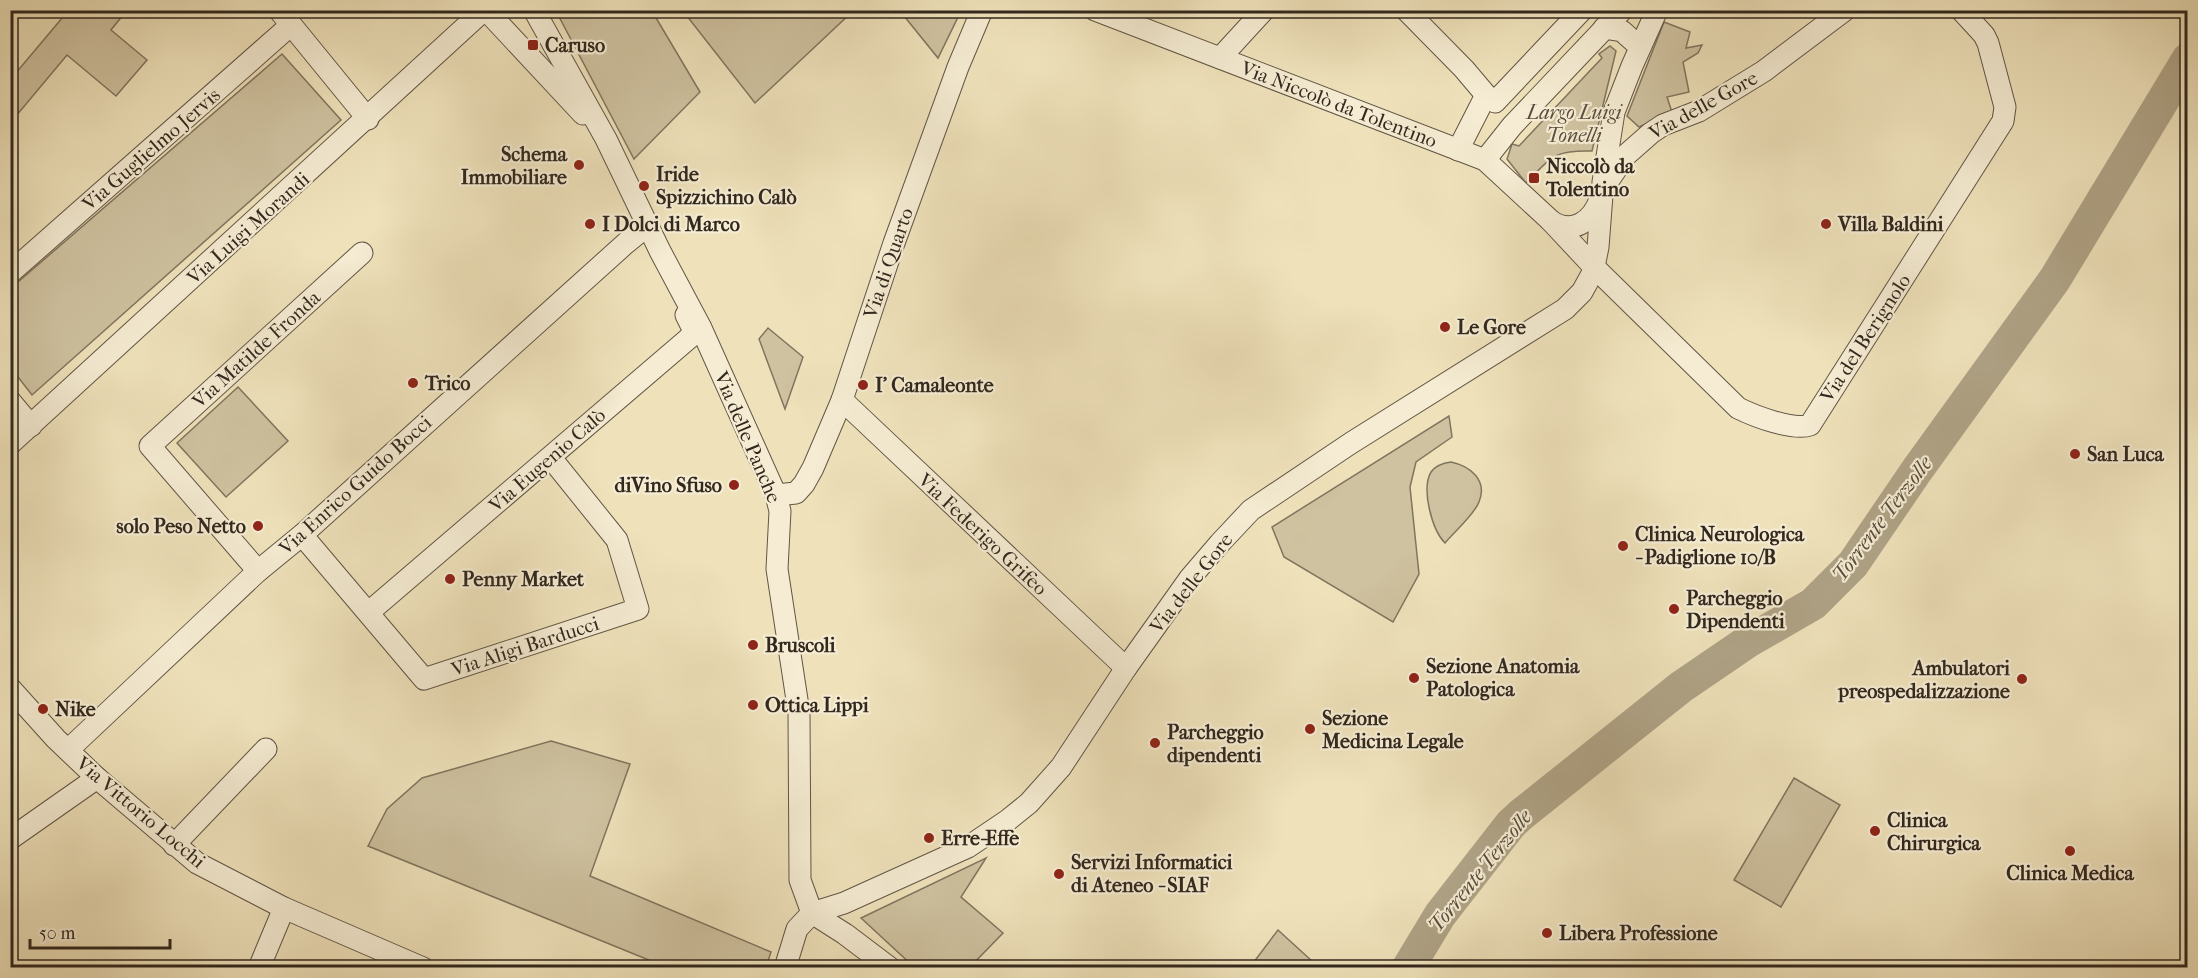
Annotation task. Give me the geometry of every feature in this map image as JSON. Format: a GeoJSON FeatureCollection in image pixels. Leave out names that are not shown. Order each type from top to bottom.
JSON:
{"type":"FeatureCollection","features":[{"type":"Feature","properties":{"kind":"street","name":"Via Luigi Morandi"},"geometry":{"type":"LineString","coordinates":[[10,444],[485,10]]}},
{"type":"Feature","properties":{"kind":"street"},"geometry":{"type":"LineString","coordinates":[[485,10],[606,139]]}},
{"type":"Feature","properties":{"kind":"street","name":"Via delle Panche"},"geometry":{"type":"LineString","coordinates":[[534,10],[606,139],[647,226],[709,346],[776,495],[780,511],[777,569],[799,713],[800,880],[812,913]]}},
{"type":"Feature","properties":{"kind":"street","name":"Via di Quarto"},"geometry":{"type":"LineString","coordinates":[[776,495],[791,495],[804,484],[842,400],[894,243],[958,67],[982,10]]}},
{"type":"Feature","properties":{"kind":"street","name":"Via Niccolò da Tolentino"},"geometry":{"type":"LineString","coordinates":[[1095,10],[1485,160],[1554,224]]}},
{"type":"Feature","properties":{"kind":"street","name":"Via Niccolò da Tolentino"},"geometry":{"type":"LineString","coordinates":[[1220,58],[1264,10]]}},
{"type":"Feature","properties":{"kind":"street"},"geometry":{"type":"LineString","coordinates":[[1406,10],[1495,102],[1582,10]]}},
{"type":"Feature","properties":{"kind":"street"},"geometry":{"type":"LineString","coordinates":[[1485,160],[1512,126],[1622,10]]}},
{"type":"Feature","properties":{"kind":"street"},"geometry":{"type":"LineString","coordinates":[[1554,224],[1578,226],[1595,211],[1602,191],[1614,112],[1657,10]]}},
{"type":"Feature","properties":{"kind":"street","name":"Via delle Gore"},"geometry":{"type":"LineString","coordinates":[[812,913],[855,899],[968,847],[1019,811],[1061,767],[1126,668],[1190,578],[1246,515],[1351,443],[1565,309],[1582,292],[1594,267],[1602,191],[1615,168],[1626,155],[1650,133],[1663,125],[1699,111],[1764,71],[1845,10]]}},
{"type":"Feature","properties":{"kind":"street","name":"Via del Berignolo"},"geometry":{"type":"LineString","coordinates":[[1594,267],[1738,408],[1751,414],[1802,428],[1810,424],[2003,121],[2005,106],[1988,43],[1984,35],[1961,10]]}},
{"type":"Feature","properties":{"kind":"street"},"geometry":{"type":"LineString","coordinates":[[285,18],[368,119]]}},
{"type":"Feature","properties":{"kind":"street","name":"Via Guglielmo Jervis"},"geometry":{"type":"LineString","coordinates":[[10,273],[285,18]]}},
{"type":"Feature","properties":{"kind":"street"},"geometry":{"type":"LineString","coordinates":[[1604,28],[1622,31],[1640,47]]}},
{"type":"Feature","properties":{"kind":"street","name":"Via Niccolò da Tolentino"},"geometry":{"type":"LineString","coordinates":[[1458,150],[1486,95]]}},
{"type":"Feature","properties":{"kind":"street"},"geometry":{"type":"LineString","coordinates":[[1554,224],[1594,267]]}},
{"type":"Feature","properties":{"kind":"street","name":"Via Enrico Guido Bocci"},"geometry":{"type":"LineString","coordinates":[[68,750],[258,571],[302,535],[647,226]]}},
{"type":"Feature","properties":{"kind":"street","name":"Via Matilde Fronda"},"geometry":{"type":"LineString","coordinates":[[258,571],[150,446],[362,252]]}},
{"type":"Feature","properties":{"kind":"street","name":"Via Eugenio Calò"},"geometry":{"type":"LineString","coordinates":[[369,612],[695,333],[681,306],[684,297]]}},
{"type":"Feature","properties":{"kind":"street","name":"Via Federigo Grifeo"},"geometry":{"type":"LineString","coordinates":[[842,400],[1126,668]]}},
{"type":"Feature","properties":{"kind":"street"},"geometry":{"type":"LineString","coordinates":[[10,401],[31,426]]}},
{"type":"Feature","properties":{"kind":"street","name":"Via Aligi Barducci"},"geometry":{"type":"LineString","coordinates":[[302,535],[424,679],[638,609],[616,540],[551,458]]}},
{"type":"Feature","properties":{"kind":"street","name":"Via Vittorio Locchi"},"geometry":{"type":"LineString","coordinates":[[10,688],[97,778],[197,863],[284,908],[423,968]]}},
{"type":"Feature","properties":{"kind":"street"},"geometry":{"type":"LineString","coordinates":[[174,845],[266,748]]}},
{"type":"Feature","properties":{"kind":"street"},"geometry":{"type":"LineString","coordinates":[[10,840],[97,778]]}},
{"type":"Feature","properties":{"kind":"street"},"geometry":{"type":"LineString","coordinates":[[259,968],[284,908]]}},
{"type":"Feature","properties":{"kind":"street"},"geometry":{"type":"LineString","coordinates":[[785,968],[797,929],[812,913],[845,934],[890,968]]}},
{"type":"Feature","properties":{"kind":"green space"},"geometry":{"type":"Polygon","coordinates":[[[68,11],[118,11],[123,15],[111,30],[147,60],[116,96],[67,55],[11,122],[11,71],[15,74],[68,11]]]}},
{"type":"Feature","properties":{"kind":"green space"},"geometry":{"type":"Polygon","coordinates":[[[556,11],[652,11],[700,92],[634,159],[556,11]]]}},
{"type":"Feature","properties":{"kind":"green space"},"geometry":{"type":"Polygon","coordinates":[[[683,11],[853,11],[755,103],[683,11]]]}},
{"type":"Feature","properties":{"kind":"green space"},"geometry":{"type":"Polygon","coordinates":[[[900,11],[961,11],[938,58],[900,11]]]}},
{"type":"Feature","properties":{"kind":"green space","name":"Largo Luigi Tonelli"},"geometry":{"type":"Polygon","coordinates":[[[1664,22],[1690,32],[1686,48],[1702,45],[1698,53],[1683,62],[1689,92],[1667,97],[1672,112],[1639,127],[1627,116],[1664,22]]]}},
{"type":"Feature","properties":{"kind":"green space","name":"Largo Luigi Tonelli"},"geometry":{"type":"Polygon","coordinates":[[[1610,46],[1616,51],[1592,151],[1569,152],[1554,157],[1526,183],[1507,159],[1512,144],[1519,146],[1602,58],[1599,54],[1610,46]]]}},
{"type":"Feature","properties":{"kind":"green space"},"geometry":{"type":"Polygon","coordinates":[[[282,54],[341,120],[32,395],[11,368],[11,288],[282,54]]]}},
{"type":"Feature","properties":{"kind":"green space"},"geometry":{"type":"Polygon","coordinates":[[[768,328],[803,357],[785,409],[759,339],[768,328]]]}},
{"type":"Feature","properties":{"kind":"green space"},"geometry":{"type":"Polygon","coordinates":[[[238,387],[288,441],[226,497],[177,443],[238,387]]]}},
{"type":"Feature","properties":{"kind":"green space"},"geometry":{"type":"Polygon","coordinates":[[[1449,416],[1452,437],[1416,462],[1410,487],[1419,574],[1393,622],[1284,557],[1272,527],[1449,416]]]}},
{"type":"Feature","properties":{"kind":"green space"},"geometry":{"type":"Polygon","coordinates":[[[1451,462],[1465,467],[1476,475],[1481,494],[1473,512],[1445,543],[1432,519],[1427,488],[1431,472],[1440,465],[1451,462]]]}},
{"type":"Feature","properties":{"kind":"green space"},"geometry":{"type":"Polygon","coordinates":[[[551,741],[630,764],[590,876],[771,952],[766,967],[666,967],[368,846],[387,809],[422,778],[551,741]]]}},
{"type":"Feature","properties":{"kind":"green space"},"geometry":{"type":"Polygon","coordinates":[[[1794,778],[1840,805],[1781,907],[1734,880],[1794,778]]]}},
{"type":"Feature","properties":{"kind":"green space"},"geometry":{"type":"Polygon","coordinates":[[[986,858],[961,897],[1003,933],[970,967],[914,967],[861,918],[986,858]]]}},
{"type":"Feature","properties":{"kind":"green space"},"geometry":{"type":"Polygon","coordinates":[[[1278,930],[1313,962],[1312,967],[1250,967],[1278,930]]]}},
{"type":"Feature","properties":{"kind":"waterway","name":"Torrente Terzolle"},"geometry":{"type":"LineString","coordinates":[[1408,968],[1440,915],[1511,824],[1522,814],[1681,687],[1747,642],[1813,604],[1853,564],[1917,470],[2055,279],[2188,59]]}},
{"type":"Feature","properties":{"kind":"place","name":"Caruso"},"geometry":{"type":"Point","coordinates":[533,45]}},
{"type":"Feature","properties":{"kind":"place","name":"Schema Immobiliare"},"geometry":{"type":"Point","coordinates":[579,165]}},
{"type":"Feature","properties":{"kind":"place","name":"Niccolò da Tolentino"},"geometry":{"type":"Point","coordinates":[1534,178]}},
{"type":"Feature","properties":{"kind":"place","name":"Iride Spizzichino Calò"},"geometry":{"type":"Point","coordinates":[644,186]}},
{"type":"Feature","properties":{"kind":"place","name":"I Dolci di Marco"},"geometry":{"type":"Point","coordinates":[590,224]}},
{"type":"Feature","properties":{"kind":"place","name":"Villa Baldini"},"geometry":{"type":"Point","coordinates":[1826,224]}},
{"type":"Feature","properties":{"kind":"place","name":"Le Gore"},"geometry":{"type":"Point","coordinates":[1445,327]}},
{"type":"Feature","properties":{"kind":"place","name":"Trico"},"geometry":{"type":"Point","coordinates":[413,383]}},
{"type":"Feature","properties":{"kind":"place","name":"I' Camaleonte"},"geometry":{"type":"Point","coordinates":[863,385]}},
{"type":"Feature","properties":{"kind":"place","name":"San Luca"},"geometry":{"type":"Point","coordinates":[2075,454]}},
{"type":"Feature","properties":{"kind":"place","name":"diVino Sfuso"},"geometry":{"type":"Point","coordinates":[734,485]}},
{"type":"Feature","properties":{"kind":"place","name":"solo Peso Netto"},"geometry":{"type":"Point","coordinates":[258,526]}},
{"type":"Feature","properties":{"kind":"place","name":"Clinica Neurologica - Padiglione 10/B"},"geometry":{"type":"Point","coordinates":[1623,546]}},
{"type":"Feature","properties":{"kind":"place","name":"Penny Market"},"geometry":{"type":"Point","coordinates":[450,579]}},
{"type":"Feature","properties":{"kind":"place","name":"Parcheggio Dipendenti"},"geometry":{"type":"Point","coordinates":[1674,609]}},
{"type":"Feature","properties":{"kind":"place","name":"Bruscoli"},"geometry":{"type":"Point","coordinates":[753,645]}},
{"type":"Feature","properties":{"kind":"place","name":"Sezione Anatomia Patologica"},"geometry":{"type":"Point","coordinates":[1414,678]}},
{"type":"Feature","properties":{"kind":"place","name":"Ambulatori preospedalizzazione"},"geometry":{"type":"Point","coordinates":[2022,679]}},
{"type":"Feature","properties":{"kind":"place","name":"Ottica Lippi"},"geometry":{"type":"Point","coordinates":[753,705]}},
{"type":"Feature","properties":{"kind":"place","name":"Nike"},"geometry":{"type":"Point","coordinates":[43,709]}},
{"type":"Feature","properties":{"kind":"place","name":"Sezione Medicina Legale"},"geometry":{"type":"Point","coordinates":[1310,729]}},
{"type":"Feature","properties":{"kind":"place","name":"Parcheggio dipendenti"},"geometry":{"type":"Point","coordinates":[1155,743]}},
{"type":"Feature","properties":{"kind":"place","name":"Clinica Chirurgica"},"geometry":{"type":"Point","coordinates":[1875,831]}},
{"type":"Feature","properties":{"kind":"place","name":"Erre-Effe"},"geometry":{"type":"Point","coordinates":[929,838]}},
{"type":"Feature","properties":{"kind":"place","name":"Clinica Medica"},"geometry":{"type":"Point","coordinates":[2070,851]}},
{"type":"Feature","properties":{"kind":"place","name":"Servizi Informatici di Ateneo - SIAF"},"geometry":{"type":"Point","coordinates":[1059,874]}},
{"type":"Feature","properties":{"kind":"place","name":"Libera Professione"},"geometry":{"type":"Point","coordinates":[1547,933]}}]}
